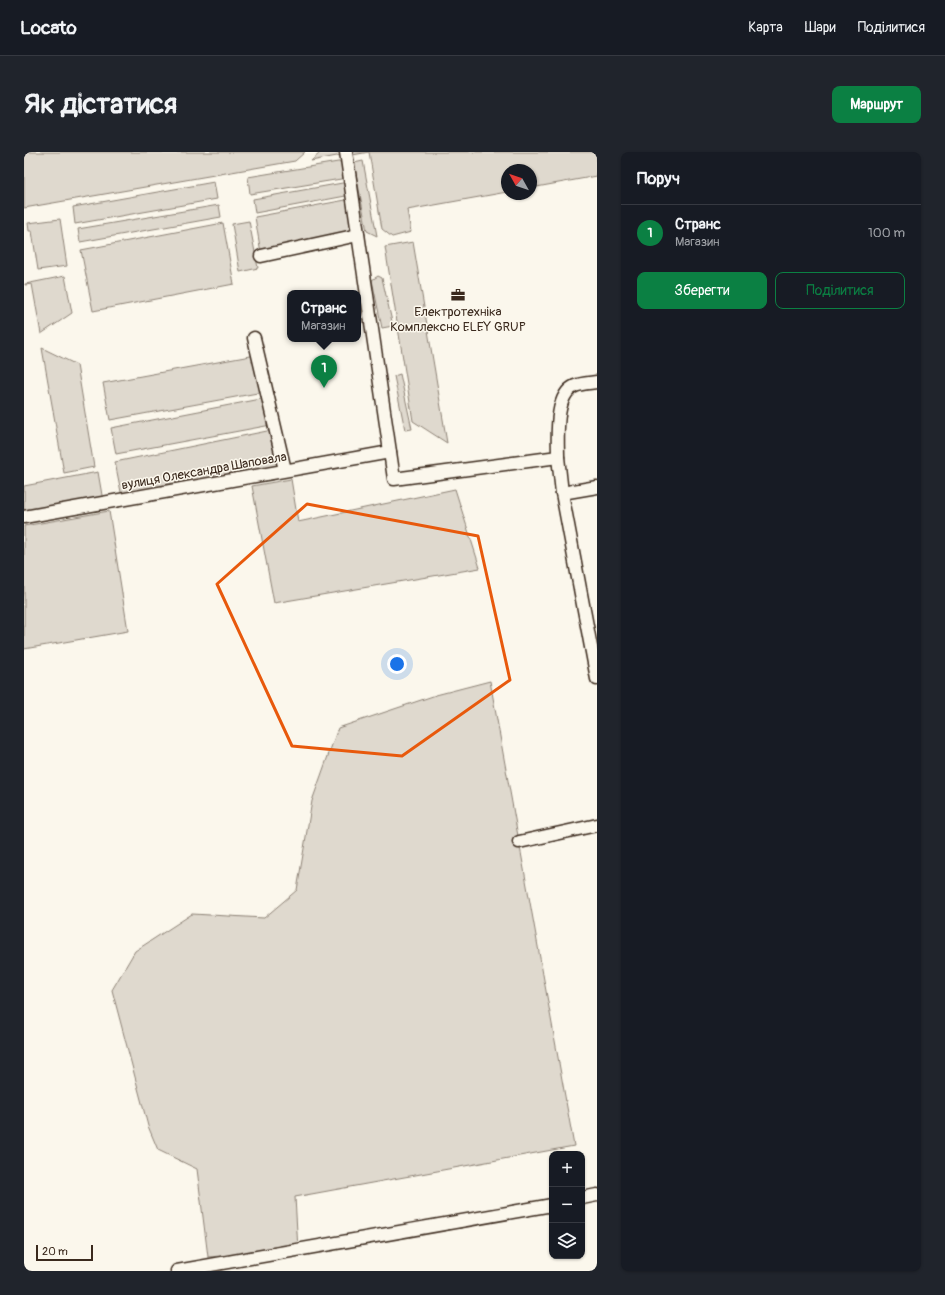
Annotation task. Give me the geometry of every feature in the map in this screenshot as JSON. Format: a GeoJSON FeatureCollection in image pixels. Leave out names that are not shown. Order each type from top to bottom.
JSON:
{"type":"FeatureCollection","features":[{"type":"Feature","properties":{"kind":"lane"},"geometry":{"type":"LineString","coordinates":[[346,152],[394,479],[558,457]]}},
{"type":"Feature","properties":{"kind":"lane"},"geometry":{"type":"LineString","coordinates":[[261,256],[358,235]]}},
{"type":"Feature","properties":{"kind":"lane"},"geometry":{"type":"LineString","coordinates":[[254,338],[285,470]]}},
{"type":"Feature","properties":{"kind":"lane"},"geometry":{"type":"LineString","coordinates":[[597,382],[574,386],[564,398],[558,412],[558,457],[562,493],[597,679]]}},
{"type":"Feature","properties":{"kind":"lane","name":"вулиця Олександра Шаповала"},"geometry":{"type":"LineString","coordinates":[[24,517],[390,452]]}},
{"type":"Feature","properties":{"kind":"lane"},"geometry":{"type":"LineString","coordinates":[[562,493],[597,487]]}},
{"type":"Feature","properties":{"kind":"lane"},"geometry":{"type":"LineString","coordinates":[[519,842],[597,825]]}},
{"type":"Feature","properties":{"kind":"lane"},"geometry":{"type":"LineString","coordinates":[[585,1197],[597,1195]]}},
{"type":"Feature","properties":{"kind":"lane"},"geometry":{"type":"LineString","coordinates":[[177,1271],[549,1205]]}},
{"type":"Feature","properties":{"kind":"highlighted area"},"geometry":{"type":"Polygon","coordinates":[[[307,504],[478,536],[510,680],[402,756],[292,746],[217,584],[307,504]]]}},
{"type":"Feature","properties":{"kind":"shaded area"},"geometry":{"type":"Polygon","coordinates":[[[24,152],[305,152],[295,161],[24,208],[24,152]]]}},
{"type":"Feature","properties":{"kind":"shaded area"},"geometry":{"type":"Polygon","coordinates":[[[321,152],[341,152],[342,155],[311,161],[321,152]]]}},
{"type":"Feature","properties":{"kind":"shaded area"},"geometry":{"type":"Polygon","coordinates":[[[346,152],[369,152],[347,156],[346,152]]]}},
{"type":"Feature","properties":{"kind":"shaded area"},"geometry":{"type":"Polygon","coordinates":[[[369,152],[597,152],[597,176],[537,187],[537,164],[501,164],[501,193],[407,210],[411,232],[392,237],[382,229],[369,152]]]}},
{"type":"Feature","properties":{"kind":"shaded area"},"geometry":{"type":"Polygon","coordinates":[[[344,161],[347,178],[250,194],[248,177],[344,161]]]}},
{"type":"Feature","properties":{"kind":"shaded area"},"geometry":{"type":"Polygon","coordinates":[[[363,161],[377,236],[367,231],[354,163],[363,161]]]}},
{"type":"Feature","properties":{"kind":"shaded area"},"geometry":{"type":"Polygon","coordinates":[[[214,182],[217,199],[75,224],[73,207],[214,182]]]}},
{"type":"Feature","properties":{"kind":"shaded area"},"geometry":{"type":"Polygon","coordinates":[[[348,182],[351,195],[255,213],[253,199],[348,182]]]}},
{"type":"Feature","properties":{"kind":"shaded area"},"geometry":{"type":"Polygon","coordinates":[[[351,199],[358,234],[261,253],[255,217],[351,199]]]}},
{"type":"Feature","properties":{"kind":"shaded area"},"geometry":{"type":"Polygon","coordinates":[[[219,205],[221,217],[80,242],[78,229],[219,205]]]}},
{"type":"Feature","properties":{"kind":"shaded area"},"geometry":{"type":"Polygon","coordinates":[[[60,219],[67,266],[38,270],[32,231],[29,231],[28,223],[60,219]]]}},
{"type":"Feature","properties":{"kind":"shaded area"},"geometry":{"type":"Polygon","coordinates":[[[249,221],[258,268],[240,272],[232,224],[249,221]]]}},
{"type":"Feature","properties":{"kind":"shaded area"},"geometry":{"type":"Polygon","coordinates":[[[223,223],[234,284],[93,311],[81,250],[223,223]]]}},
{"type":"Feature","properties":{"kind":"shaded area"},"geometry":{"type":"Polygon","coordinates":[[[413,242],[447,443],[413,421],[385,247],[413,242]]]}},
{"type":"Feature","properties":{"kind":"shaded area"},"geometry":{"type":"Polygon","coordinates":[[[65,276],[72,313],[41,334],[32,284],[25,284],[65,276]]]}},
{"type":"Feature","properties":{"kind":"shaded area"},"geometry":{"type":"Polygon","coordinates":[[[378,276],[382,278],[393,326],[382,328],[372,280],[378,276]]]}},
{"type":"Feature","properties":{"kind":"shaded area"},"geometry":{"type":"Polygon","coordinates":[[[42,348],[77,365],[94,467],[64,473],[42,348]]]}},
{"type":"Feature","properties":{"kind":"shaded area"},"geometry":{"type":"Polygon","coordinates":[[[256,355],[263,392],[110,420],[103,383],[256,355]]]}},
{"type":"Feature","properties":{"kind":"shaded area"},"geometry":{"type":"Polygon","coordinates":[[[400,374],[412,429],[405,430],[394,376],[400,374]]]}},
{"type":"Feature","properties":{"kind":"shaded area"},"geometry":{"type":"Polygon","coordinates":[[[266,398],[271,425],[116,454],[111,428],[266,398]]]}},
{"type":"Feature","properties":{"kind":"shaded area"},"geometry":{"type":"Polygon","coordinates":[[[272,430],[279,465],[122,497],[115,462],[272,430]]]}},
{"type":"Feature","properties":{"kind":"shaded area"},"geometry":{"type":"Polygon","coordinates":[[[98,472],[103,501],[24,514],[24,486],[98,472]]]}},
{"type":"Feature","properties":{"kind":"shaded area"},"geometry":{"type":"Polygon","coordinates":[[[291,479],[298,522],[455,489],[480,568],[274,603],[252,486],[291,479]]]}},
{"type":"Feature","properties":{"kind":"shaded area"},"geometry":{"type":"Polygon","coordinates":[[[109,511],[128,631],[24,649],[24,526],[109,511]]]}},
{"type":"Feature","properties":{"kind":"shaded area"},"geometry":{"type":"Polygon","coordinates":[[[490,681],[574,1146],[295,1197],[298,1250],[208,1257],[197,1169],[158,1150],[148,1126],[112,990],[135,951],[192,914],[264,918],[297,890],[312,801],[338,728],[436,695],[490,681]]]}},
{"type":"Feature","properties":{"kind":"place","name":"Електротехніка Комплексно ELEY GRUP"},"geometry":{"type":"Point","coordinates":[458,295]}},
{"type":"Feature","properties":{"kind":"place","name":"Странс"},"geometry":{"type":"Point","coordinates":[324,388]}}]}
